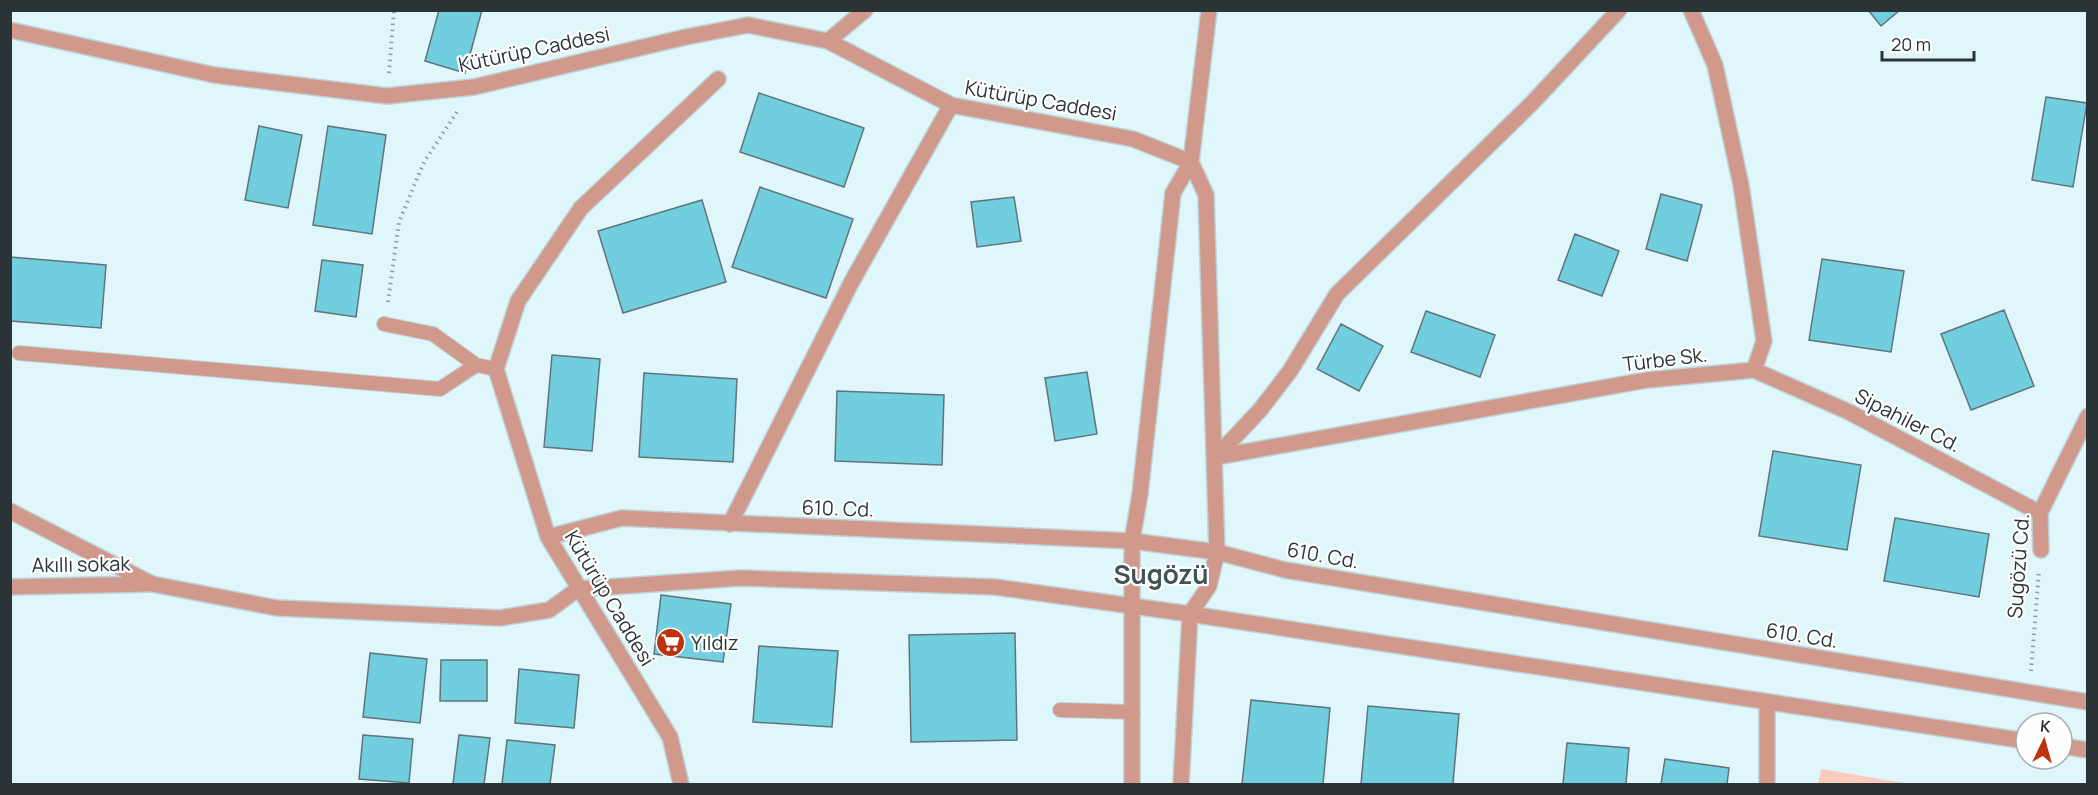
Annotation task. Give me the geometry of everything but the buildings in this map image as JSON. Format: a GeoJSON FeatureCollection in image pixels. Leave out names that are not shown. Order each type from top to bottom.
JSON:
{"type":"FeatureCollection","features":[{"type":"Feature","properties":{"kind":"street"},"geometry":{"type":"LineString","coordinates":[[828,41],[865,10]]}},
{"type":"Feature","properties":{"kind":"street"},"geometry":{"type":"LineString","coordinates":[[1132,784],[1132,541],[1140,494],[1173,193],[1191,162],[1209,10]]}},
{"type":"Feature","properties":{"kind":"street"},"geometry":{"type":"LineString","coordinates":[[1216,456],[1260,410],[1290,371],[1337,294],[1532,103],[1619,10]]}},
{"type":"Feature","properties":{"kind":"street"},"geometry":{"type":"LineString","coordinates":[[1691,10],[1715,65],[1741,185],[1764,341],[1754,370]]}},
{"type":"Feature","properties":{"kind":"street","name":"Kütürüp Caddesi"},"geometry":{"type":"LineString","coordinates":[[10,30],[213,75],[387,96],[474,87],[686,37],[748,25],[828,41],[951,105],[1133,139],[1191,162]]}},
{"type":"Feature","properties":{"kind":"street"},"geometry":{"type":"LineString","coordinates":[[496,369],[518,301],[581,208],[718,79]]}},
{"type":"Feature","properties":{"kind":"street"},"geometry":{"type":"LineString","coordinates":[[730,524],[851,283],[951,105]]}},
{"type":"Feature","properties":{"kind":"street"},"geometry":{"type":"LineString","coordinates":[[1181,784],[1190,614],[1209,586],[1217,552],[1216,456],[1206,195],[1191,162]]}},
{"type":"Feature","properties":{"kind":"street","name":"Kütürüp Caddesi"},"geometry":{"type":"LineString","coordinates":[[496,369],[548,537],[670,737],[681,784]]}},
{"type":"Feature","properties":{"kind":"street","name":"Türbe Sk."},"geometry":{"type":"LineString","coordinates":[[1216,456],[1647,380],[1754,370]]}},
{"type":"Feature","properties":{"kind":"street","name":"Sipahiler Cd."},"geometry":{"type":"LineString","coordinates":[[1754,370],[1849,412],[2040,513]]}},
{"type":"Feature","properties":{"kind":"street","name":"Sugözü Cd."},"geometry":{"type":"LineString","coordinates":[[2041,550],[2040,513],[2088,416]]}},
{"type":"Feature","properties":{"kind":"street"},"geometry":{"type":"LineString","coordinates":[[10,511],[152,584],[277,608],[501,618],[549,610],[578,589],[753,579],[995,587],[1131,608],[1190,614],[2014,739]]}},
{"type":"Feature","properties":{"kind":"street","name":"610. Cd."},"geometry":{"type":"LineString","coordinates":[[548,537],[622,518],[1132,541],[1217,552],[1285,570],[2088,702]]}},
{"type":"Feature","properties":{"kind":"street","name":"Akıllı sokak"},"geometry":{"type":"LineString","coordinates":[[10,587],[152,584]]}},
{"type":"Feature","properties":{"kind":"street"},"geometry":{"type":"LineString","coordinates":[[1767,702],[1767,784]]}},
{"type":"Feature","properties":{"kind":"lane"},"geometry":{"type":"LineString","coordinates":[[384,324],[433,334],[476,365],[496,369]]}},
{"type":"Feature","properties":{"kind":"lane"},"geometry":{"type":"LineString","coordinates":[[19,353],[440,389],[476,365]]}},
{"type":"Feature","properties":{"kind":"lane"},"geometry":{"type":"LineString","coordinates":[[1059,710],[1132,712]]}},
{"type":"Feature","properties":{"kind":"path"},"geometry":{"type":"LineString","coordinates":[[387,96],[394,10]]}},
{"type":"Feature","properties":{"kind":"path"},"geometry":{"type":"LineString","coordinates":[[384,324],[399,222],[424,162],[474,87]]}},
{"type":"Feature","properties":{"kind":"path","name":"Sugözü Cd."},"geometry":{"type":"LineString","coordinates":[[2030,693],[2041,550]]}},
{"type":"Feature","properties":{"kind":"shaded area"},"geometry":{"type":"Polygon","coordinates":[[[1821,769],[1910,784],[1818,784],[1821,769]]]}},
{"type":"Feature","properties":{"kind":"place","name":"Yıldız"},"geometry":{"type":"Point","coordinates":[670,642]}},
{"type":"Feature","properties":{"kind":"district","name":"Sugözü"},"geometry":{"type":"Point","coordinates":[1161,574]}}]}
